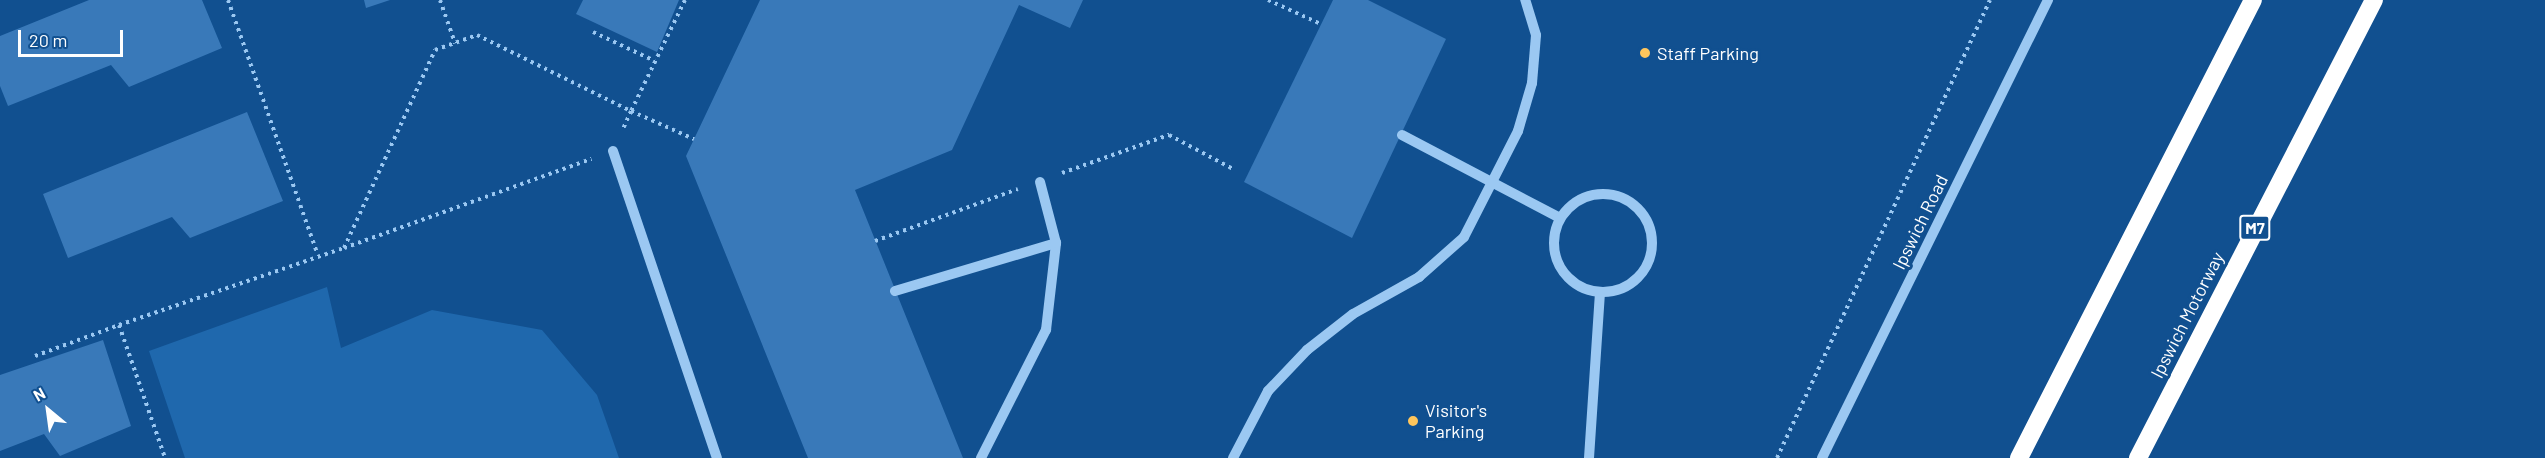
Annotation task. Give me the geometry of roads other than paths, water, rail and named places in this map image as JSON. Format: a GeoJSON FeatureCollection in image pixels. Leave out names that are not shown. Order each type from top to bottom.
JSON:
{"type":"FeatureCollection","features":[{"type":"Feature","properties":{"kind":"highway"},"geometry":{"type":"LineString","coordinates":[[2019,458],[2253,0]]}},
{"type":"Feature","properties":{"kind":"highway","name":"Ipswich Motorway"},"geometry":{"type":"LineString","coordinates":[[2138,458],[2374,0]]}},
{"type":"Feature","properties":{"kind":"street"},"geometry":{"type":"LineString","coordinates":[[1233,458],[1268,391],[1299,358],[1353,314],[1419,277],[1464,237],[1518,131],[1532,83],[1536,35],[1525,0]]}},
{"type":"Feature","properties":{"kind":"street","name":"Ipswich Road"},"geometry":{"type":"LineString","coordinates":[[1822,458],[2048,0]]}},
{"type":"Feature","properties":{"kind":"street"},"geometry":{"type":"LineString","coordinates":[[1402,135],[1560,218]]}},
{"type":"Feature","properties":{"kind":"street"},"geometry":{"type":"LineString","coordinates":[[613,151],[717,458]]}},
{"type":"Feature","properties":{"kind":"street"},"geometry":{"type":"LineString","coordinates":[[981,458],[1046,330],[1056,243],[1040,182]]}},
{"type":"Feature","properties":{"kind":"street"},"geometry":{"type":"LineString","coordinates":[[1605,194],[1634,204],[1645,217],[1652,247],[1648,264],[1621,289],[1599,292],[1568,279],[1558,265],[1553,248],[1560,218],[1571,205],[1605,194]]}},
{"type":"Feature","properties":{"kind":"street"},"geometry":{"type":"LineString","coordinates":[[895,291],[1056,243]]}},
{"type":"Feature","properties":{"kind":"street"},"geometry":{"type":"LineString","coordinates":[[1589,458],[1599,292]]}},
{"type":"Feature","properties":{"kind":"place","name":"Staff Parking"},"geometry":{"type":"Point","coordinates":[1645,53]}},
{"type":"Feature","properties":{"kind":"place","name":"Visitor's Parking"},"geometry":{"type":"Point","coordinates":[1413,421]}}]}
